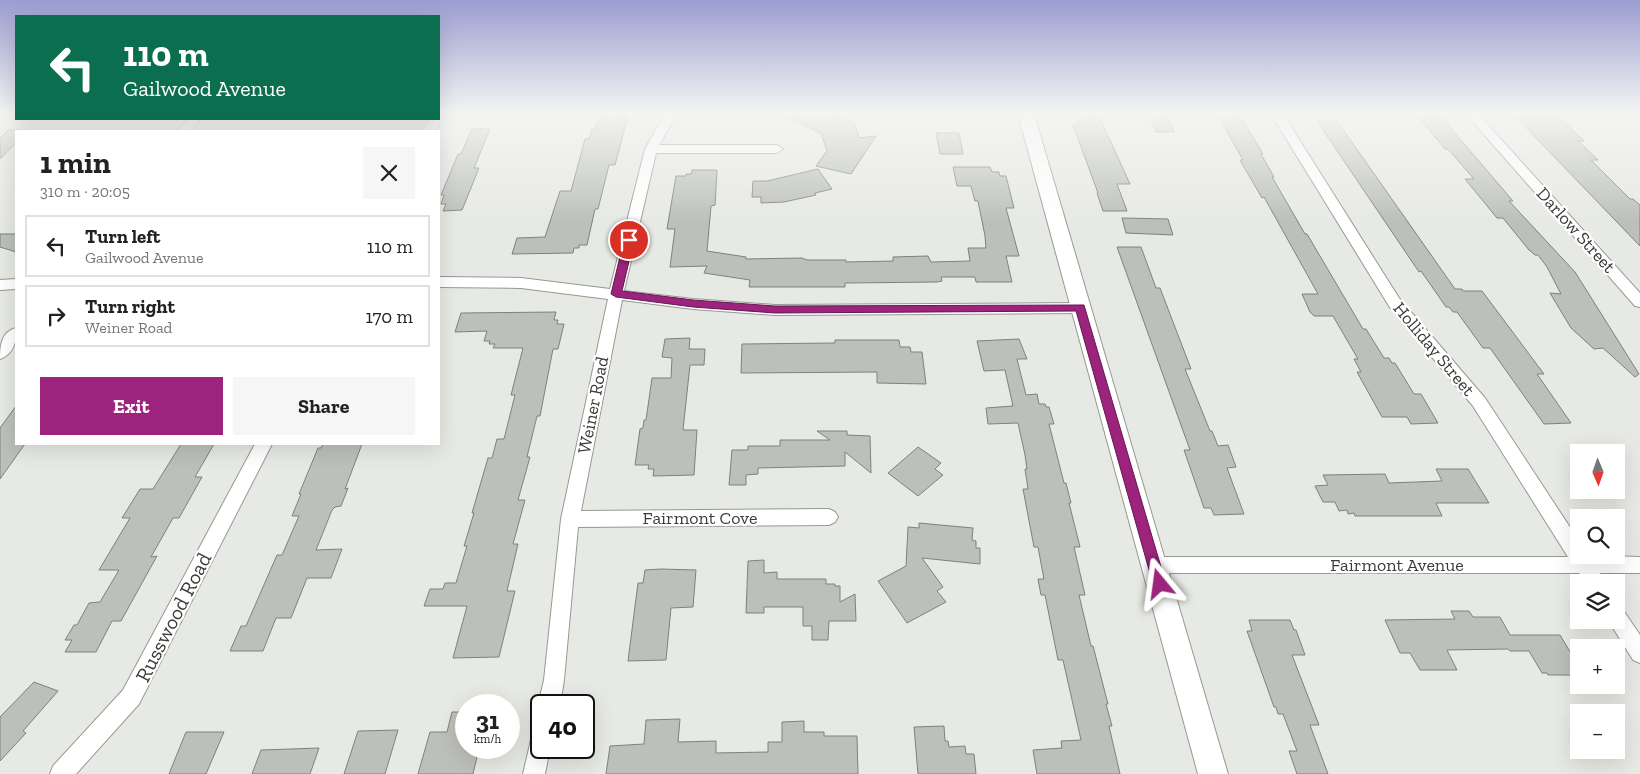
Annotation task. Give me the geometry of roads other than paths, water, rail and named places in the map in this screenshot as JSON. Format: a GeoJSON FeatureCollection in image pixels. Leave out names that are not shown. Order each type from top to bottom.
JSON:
{"type":"FeatureCollection","features":[{"type":"Feature","properties":{"kind":"street","name":"Weiner Road"},"geometry":{"type":"LineString","coordinates":[[551,694],[554,680],[570,519],[616,294],[651,150]]}},
{"type":"Feature","properties":{"kind":"street"},"geometry":{"type":"LineString","coordinates":[[1036,150],[1213,774]]}},
{"type":"Feature","properties":{"kind":"street","name":"Holliday Street"},"geometry":{"type":"LineString","coordinates":[[1299,150],[1389,296],[1479,402],[1590,574]]}},
{"type":"Feature","properties":{"kind":"street","name":"Darlow Street"},"geometry":{"type":"LineString","coordinates":[[1504,150],[1640,302]]}},
{"type":"Feature","properties":{"kind":"street"},"geometry":{"type":"LineString","coordinates":[[440,282],[521,283],[693,304],[775,310],[1081,308]]}},
{"type":"Feature","properties":{"kind":"street"},"geometry":{"type":"LineString","coordinates":[[0,285],[15,284]]}},
{"type":"Feature","properties":{"kind":"street"},"geometry":{"type":"LineString","coordinates":[[0,353],[15,334]]}},
{"type":"Feature","properties":{"kind":"street","name":"Russwood Road"},"geometry":{"type":"LineString","coordinates":[[61,774],[132,697],[262,445]]}},
{"type":"Feature","properties":{"kind":"street","name":"Fairmont Cove"},"geometry":{"type":"LineString","coordinates":[[570,519],[829,517]]}},
{"type":"Feature","properties":{"kind":"street","name":"Fairmont Avenue"},"geometry":{"type":"LineString","coordinates":[[1154,565],[1640,565]]}},
{"type":"Feature","properties":{"kind":"street"},"geometry":{"type":"LineString","coordinates":[[1624,629],[1640,653]]}},
{"type":"Feature","properties":{"kind":"street"},"geometry":{"type":"LineString","coordinates":[[534,774],[537,759]]}}]}
